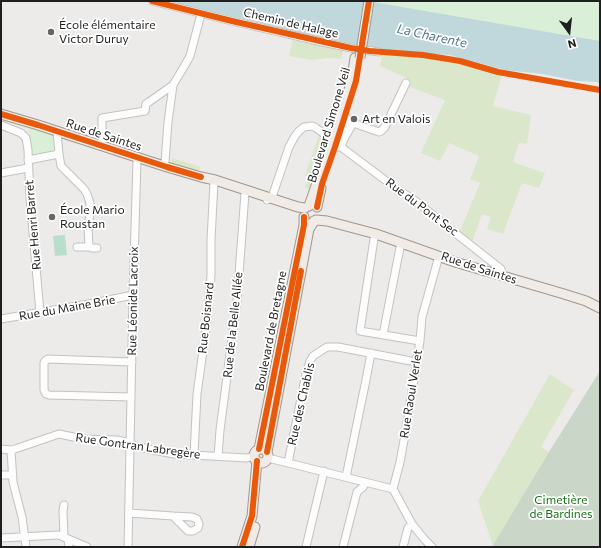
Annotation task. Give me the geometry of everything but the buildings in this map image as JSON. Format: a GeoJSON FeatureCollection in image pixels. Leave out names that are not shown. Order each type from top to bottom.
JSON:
{"type":"FeatureCollection","features":[{"type":"Feature","properties":{"kind":"main road","name":"Boulevard Simone Veil"},"geometry":{"type":"LineString","coordinates":[[311,213],[336,144],[356,81],[363,1]]}},
{"type":"Feature","properties":{"kind":"main road","name":"Boulevard Simone Veil"},"geometry":{"type":"LineString","coordinates":[[336,144],[358,58],[369,1]]}},
{"type":"Feature","properties":{"kind":"main road","name":"Rue de Saintes"},"geometry":{"type":"LineString","coordinates":[[4,116],[38,125],[214,181],[311,213],[327,221],[376,234],[456,262],[586,301],[600,308]]}},
{"type":"Feature","properties":{"kind":"main road","name":"Rue de Saintes"},"geometry":{"type":"LineString","coordinates":[[214,181],[245,193],[269,199]]}},
{"type":"Feature","properties":{"kind":"main road","name":"Boulevard de Bretagne"},"geometry":{"type":"LineString","coordinates":[[242,547],[252,516],[261,456],[302,232],[311,213]]}},
{"type":"Feature","properties":{"kind":"main road","name":"Boulevard de Bretagne"},"geometry":{"type":"LineString","coordinates":[[249,547],[257,522],[261,456]]}},
{"type":"Feature","properties":{"kind":"street","name":"Chemin de Halage"},"geometry":{"type":"LineString","coordinates":[[152,1],[326,43],[379,52]]}},
{"type":"Feature","properties":{"kind":"street"},"geometry":{"type":"LineString","coordinates":[[101,145],[102,118],[145,111],[149,102],[173,85],[190,56],[201,14]]}},
{"type":"Feature","properties":{"kind":"street"},"geometry":{"type":"LineString","coordinates":[[345,116],[353,123],[379,132],[381,131],[385,127],[406,83]]}},
{"type":"Feature","properties":{"kind":"street"},"geometry":{"type":"LineString","coordinates":[[164,166],[173,85]]}},
{"type":"Feature","properties":{"kind":"street"},"geometry":{"type":"LineString","coordinates":[[4,116],[4,126]]}},
{"type":"Feature","properties":{"kind":"street"},"geometry":{"type":"LineString","coordinates":[[336,144],[344,139],[353,123]]}},
{"type":"Feature","properties":{"kind":"street"},"geometry":{"type":"LineString","coordinates":[[340,131],[353,123]]}},
{"type":"Feature","properties":{"kind":"street","name":"Rue Henri Barret"},"geometry":{"type":"LineString","coordinates":[[4,126],[21,133],[26,138],[40,313]]}},
{"type":"Feature","properties":{"kind":"street","name":"Rue du Pont Sec"},"geometry":{"type":"LineString","coordinates":[[269,199],[295,136],[304,127],[312,126],[417,202],[501,269],[502,276]]}},
{"type":"Feature","properties":{"kind":"street"},"geometry":{"type":"LineString","coordinates":[[57,132],[61,166],[84,189],[90,203],[88,226],[89,246]]}},
{"type":"Feature","properties":{"kind":"street"},"geometry":{"type":"LineString","coordinates":[[1,173],[59,154]]}},
{"type":"Feature","properties":{"kind":"street","name":"Rue Léonide Lacroix"},"geometry":{"type":"LineString","coordinates":[[128,547],[133,295],[138,157]]}},
{"type":"Feature","properties":{"kind":"street","name":"Rue Boisnard"},"geometry":{"type":"LineString","coordinates":[[194,455],[197,394],[206,329],[211,275],[214,181]]}},
{"type":"Feature","properties":{"kind":"street","name":"Rue de la Belle Allée"},"geometry":{"type":"LineString","coordinates":[[218,456],[237,301],[245,193]]}},
{"type":"Feature","properties":{"kind":"street"},"geometry":{"type":"LineString","coordinates":[[376,234],[360,331],[420,341]]}},
{"type":"Feature","properties":{"kind":"street"},"geometry":{"type":"LineString","coordinates":[[383,335],[401,243]]}},
{"type":"Feature","properties":{"kind":"street"},"geometry":{"type":"LineString","coordinates":[[77,247],[89,246],[92,248],[97,248]]}},
{"type":"Feature","properties":{"kind":"street","name":"Rue Raoul Verlet"},"geometry":{"type":"LineString","coordinates":[[392,489],[400,462],[420,341],[422,317],[439,256]]}},
{"type":"Feature","properties":{"kind":"street","name":"Rue du Maine Brie"},"geometry":{"type":"LineString","coordinates":[[1,319],[133,295]]}},
{"type":"Feature","properties":{"kind":"street","name":"Rue des Chablis"},"geometry":{"type":"LineString","coordinates":[[288,463],[306,374],[313,356],[327,347],[338,347],[416,362]]}},
{"type":"Feature","properties":{"kind":"street"},"geometry":{"type":"LineString","coordinates":[[346,477],[371,353]]}},
{"type":"Feature","properties":{"kind":"street"},"geometry":{"type":"LineString","coordinates":[[131,397],[46,394],[44,390],[44,363],[48,359],[132,362]]}},
{"type":"Feature","properties":{"kind":"street","name":"Rue Gontran Labregère"},"geometry":{"type":"LineString","coordinates":[[1,449],[11,450],[59,434],[83,439],[116,440],[126,442],[130,445],[174,454],[247,458],[261,456],[392,489]]}},
{"type":"Feature","properties":{"kind":"street"},"geometry":{"type":"LineString","coordinates":[[11,450],[13,482],[22,517],[26,547]]}},
{"type":"Feature","properties":{"kind":"street"},"geometry":{"type":"LineString","coordinates":[[306,547],[324,471]]}},
{"type":"Feature","properties":{"kind":"street"},"geometry":{"type":"LineString","coordinates":[[1,475],[12,475]]}},
{"type":"Feature","properties":{"kind":"street"},"geometry":{"type":"LineString","coordinates":[[343,547],[357,492],[363,487],[365,482]]}},
{"type":"Feature","properties":{"kind":"street"},"geometry":{"type":"LineString","coordinates":[[392,489],[414,526],[432,547]]}},
{"type":"Feature","properties":{"kind":"street"},"geometry":{"type":"LineString","coordinates":[[64,505],[63,511],[66,538],[69,547]]}},
{"type":"Feature","properties":{"kind":"street"},"geometry":{"type":"LineString","coordinates":[[129,512],[173,516]]}},
{"type":"Feature","properties":{"kind":"street"},"geometry":{"type":"LineString","coordinates":[[403,547],[408,528],[414,526]]}},
{"type":"Feature","properties":{"kind":"street"},"geometry":{"type":"LineString","coordinates":[[1,538],[59,535],[86,547]]}},
{"type":"Feature","properties":{"kind":"green space"},"geometry":{"type":"Polygon","coordinates":[[[367,1],[600,1],[600,41],[398,7],[367,1]]]}},
{"type":"Feature","properties":{"kind":"green space"},"geometry":{"type":"Polygon","coordinates":[[[293,37],[344,48],[341,59],[328,58],[312,60],[289,56],[293,37]]]}},
{"type":"Feature","properties":{"kind":"green space"},"geometry":{"type":"Polygon","coordinates":[[[382,53],[449,60],[502,75],[493,106],[531,115],[527,144],[519,143],[513,162],[545,173],[539,188],[522,183],[503,234],[487,229],[491,217],[482,214],[472,242],[459,233],[480,183],[470,179],[479,156],[449,143],[440,161],[421,153],[445,100],[407,86],[407,78],[380,66],[382,53]]]}},
{"type":"Feature","properties":{"kind":"green space"},"geometry":{"type":"Polygon","coordinates":[[[31,128],[55,135],[57,152],[33,157],[31,155],[29,130],[31,128]]]}},
{"type":"Feature","properties":{"kind":"green space"},"geometry":{"type":"Polygon","coordinates":[[[319,135],[323,138],[325,143],[309,189],[305,187],[309,177],[305,176],[319,135]]]}},
{"type":"Feature","properties":{"kind":"green space"},"geometry":{"type":"Polygon","coordinates":[[[172,158],[201,167],[198,171],[171,163],[172,158]]]}},
{"type":"Feature","properties":{"kind":"green space"},"geometry":{"type":"Polygon","coordinates":[[[65,235],[67,255],[55,256],[53,236],[65,235]]]}},
{"type":"Feature","properties":{"kind":"green space","name":"Cimetière de Bardines"},"geometry":{"type":"Polygon","coordinates":[[[600,371],[600,547],[492,547],[549,452],[600,371]]]}},
{"type":"Feature","properties":{"kind":"green space"},"geometry":{"type":"Polygon","coordinates":[[[550,374],[574,390],[541,447],[549,452],[493,546],[478,501],[550,374]]]}},
{"type":"Feature","properties":{"kind":"water","name":"La Charente"},"geometry":{"type":"Polygon","coordinates":[[[171,1],[367,1],[600,41],[600,84],[597,82],[578,81],[542,74],[505,70],[450,55],[373,50],[171,1]]]}},
{"type":"Feature","properties":{"kind":"cycle path"},"geometry":{"type":"LineString","coordinates":[[152,1],[351,48],[423,55],[460,61],[498,72],[600,90]]}},
{"type":"Feature","properties":{"kind":"cycle path"},"geometry":{"type":"LineString","coordinates":[[317,207],[322,184],[356,81],[369,1]]}},
{"type":"Feature","properties":{"kind":"cycle path"},"geometry":{"type":"LineString","coordinates":[[1,114],[201,177]]}},
{"type":"Feature","properties":{"kind":"cycle path"},"geometry":{"type":"LineString","coordinates":[[259,449],[304,225],[304,217]]}},
{"type":"Feature","properties":{"kind":"cycle path"},"geometry":{"type":"LineString","coordinates":[[267,452],[301,271]]}},
{"type":"Feature","properties":{"kind":"cycle path"},"geometry":{"type":"LineString","coordinates":[[242,547],[252,516],[257,461]]}},
{"type":"Feature","properties":{"kind":"place","name":"École élémentaire Victor Duruy"},"geometry":{"type":"Point","coordinates":[51,32]}},
{"type":"Feature","properties":{"kind":"place","name":"Art en Valois"},"geometry":{"type":"Point","coordinates":[354,119]}},
{"type":"Feature","properties":{"kind":"place","name":"École Mario Roustan"},"geometry":{"type":"Point","coordinates":[52,217]}}]}
